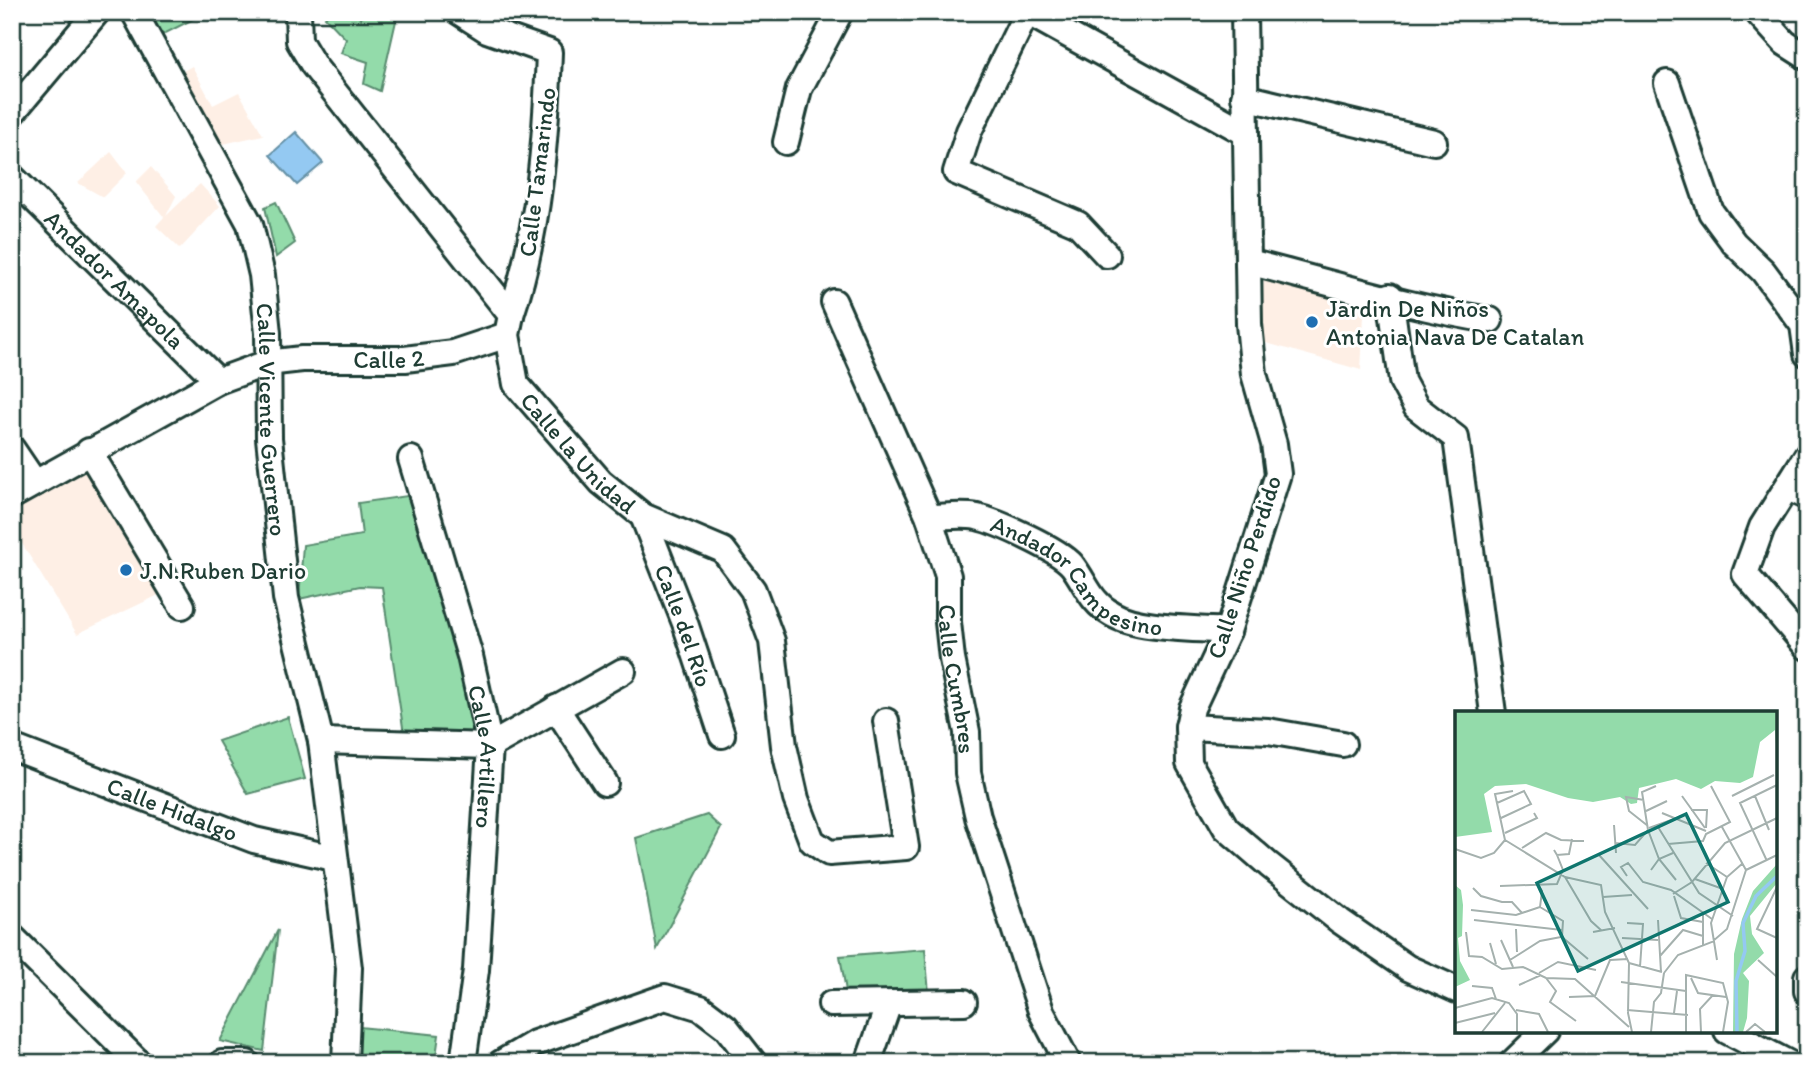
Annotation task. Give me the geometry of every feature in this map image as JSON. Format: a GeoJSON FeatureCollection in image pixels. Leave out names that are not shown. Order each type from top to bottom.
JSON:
{"type":"FeatureCollection","features":[{"type":"Feature","properties":{"kind":"street"},"geometry":{"type":"LineString","coordinates":[[12,113],[97,12]]}},
{"type":"Feature","properties":{"kind":"street","name":"Calle Vicente Guerrero"},"geometry":{"type":"LineString","coordinates":[[134,12],[250,224],[262,275],[268,333],[270,438],[286,598],[321,741],[349,968],[345,1063]]}},
{"type":"Feature","properties":{"kind":"street","name":"Calle la Unidad"},"geometry":{"type":"LineString","coordinates":[[298,12],[299,41],[314,66],[509,325],[516,384],[601,482],[643,516],[723,550],[753,590],[772,641],[784,746],[796,799],[812,841],[818,849],[829,853],[906,847],[886,721]]}},
{"type":"Feature","properties":{"kind":"street","name":"Calle Tamarindo"},"geometry":{"type":"LineString","coordinates":[[459,12],[487,30],[549,52],[538,201],[525,274],[509,325]]}},
{"type":"Feature","properties":{"kind":"street"},"geometry":{"type":"LineString","coordinates":[[786,142],[799,89],[840,12]]}},
{"type":"Feature","properties":{"kind":"street"},"geometry":{"type":"LineString","coordinates":[[1107,255],[1078,224],[956,172],[969,131],[1027,12],[1246,134]]}},
{"type":"Feature","properties":{"kind":"street","name":"Calle Niño Perdido"},"geometry":{"type":"LineString","coordinates":[[1244,12],[1248,262],[1254,374],[1274,444],[1278,474],[1228,631],[1192,708],[1188,727],[1189,763],[1226,828],[1340,921],[1408,968],[1455,989]]}},
{"type":"Feature","properties":{"kind":"street"},"geometry":{"type":"LineString","coordinates":[[1757,12],[1785,43],[1807,57]]}},
{"type":"Feature","properties":{"kind":"street"},"geometry":{"type":"LineString","coordinates":[[1667,83],[1711,212],[1734,243],[1763,271],[1803,325],[1807,354]]}},
{"type":"Feature","properties":{"kind":"street"},"geometry":{"type":"LineString","coordinates":[[1244,97],[1434,142]]}},
{"type":"Feature","properties":{"kind":"street","name":"Andador Amapola"},"geometry":{"type":"LineString","coordinates":[[12,177],[218,381]]}},
{"type":"Feature","properties":{"kind":"street"},"geometry":{"type":"LineString","coordinates":[[1248,262],[1390,296],[1422,309],[1490,320]]}},
{"type":"Feature","properties":{"kind":"street"},"geometry":{"type":"LineString","coordinates":[[1390,296],[1402,382],[1416,407],[1456,438],[1493,711]]}},
{"type":"Feature","properties":{"kind":"street","name":"Calle Cumbres"},"geometry":{"type":"LineString","coordinates":[[834,302],[929,517],[948,576],[949,634],[967,732],[968,773],[978,817],[1041,1011],[1068,1063]]}},
{"type":"Feature","properties":{"kind":"street","name":"Calle 2"},"geometry":{"type":"LineString","coordinates":[[12,496],[218,381],[267,363],[302,359],[405,359],[453,353],[509,325]]}},
{"type":"Feature","properties":{"kind":"street"},"geometry":{"type":"LineString","coordinates":[[12,449],[35,483]]}},
{"type":"Feature","properties":{"kind":"street"},"geometry":{"type":"LineString","coordinates":[[89,451],[181,606]]}},
{"type":"Feature","properties":{"kind":"street"},"geometry":{"type":"LineString","coordinates":[[1807,454],[1797,493],[1762,527],[1745,574],[1807,648]]}},
{"type":"Feature","properties":{"kind":"street","name":"Calle Artillero"},"geometry":{"type":"LineString","coordinates":[[411,459],[470,656],[490,746],[476,970],[463,1063]]}},
{"type":"Feature","properties":{"kind":"street","name":"Calle del Río"},"geometry":{"type":"LineString","coordinates":[[643,516],[695,649],[722,735]]}},
{"type":"Feature","properties":{"kind":"street","name":"Andador Campesino"},"geometry":{"type":"LineString","coordinates":[[929,517],[977,517],[1052,548],[1072,566],[1085,590],[1112,615],[1132,622],[1228,631]]}},
{"type":"Feature","properties":{"kind":"street"},"geometry":{"type":"LineString","coordinates":[[321,741],[490,746],[623,671]]}},
{"type":"Feature","properties":{"kind":"street"},"geometry":{"type":"LineString","coordinates":[[556,708],[605,783]]}},
{"type":"Feature","properties":{"kind":"street"},"geometry":{"type":"LineString","coordinates":[[1188,727],[1268,730],[1343,744]]}},
{"type":"Feature","properties":{"kind":"street","name":"Calle Hidalgo"},"geometry":{"type":"LineString","coordinates":[[12,747],[254,841],[334,858]]}},
{"type":"Feature","properties":{"kind":"street"},"geometry":{"type":"LineString","coordinates":[[12,937],[139,1063]]}},
{"type":"Feature","properties":{"kind":"street"},"geometry":{"type":"LineString","coordinates":[[1807,976],[1807,991]]}},
{"type":"Feature","properties":{"kind":"street"},"geometry":{"type":"LineString","coordinates":[[501,1063],[535,1044],[665,997],[701,1008],[726,1027],[754,1063]]}},
{"type":"Feature","properties":{"kind":"street"},"geometry":{"type":"LineString","coordinates":[[831,1004],[888,1006],[964,1002]]}},
{"type":"Feature","properties":{"kind":"street"},"geometry":{"type":"LineString","coordinates":[[868,1063],[888,1006]]}},
{"type":"Feature","properties":{"kind":"street"},"geometry":{"type":"LineString","coordinates":[[1731,1033],[1788,1063]]}},
{"type":"Feature","properties":{"kind":"street"},"geometry":{"type":"LineString","coordinates":[[222,1063],[247,1063]]}},
{"type":"Feature","properties":{"kind":"shaded area"},"geometry":{"type":"Polygon","coordinates":[[[192,66],[213,105],[239,92],[263,135],[214,146],[178,74],[192,66]]]}},
{"type":"Feature","properties":{"kind":"shaded area"},"geometry":{"type":"Polygon","coordinates":[[[111,152],[127,173],[103,197],[78,183],[111,152]]]}},
{"type":"Feature","properties":{"kind":"shaded area"},"geometry":{"type":"Polygon","coordinates":[[[151,167],[176,196],[166,216],[200,184],[220,206],[180,249],[156,226],[164,217],[136,182],[151,167]]]}},
{"type":"Feature","properties":{"kind":"shaded area","name":"Jardin De Niños Antonia Nava De Catalan"},"geometry":{"type":"Polygon","coordinates":[[[1264,273],[1365,298],[1361,370],[1259,341],[1264,273]]]}},
{"type":"Feature","properties":{"kind":"shaded area"},"geometry":{"type":"Polygon","coordinates":[[[86,462],[165,592],[77,634],[12,527],[12,503],[86,462]]]}},
{"type":"Feature","properties":{"kind":"green space"},"geometry":{"type":"Polygon","coordinates":[[[145,12],[207,12],[158,37],[145,12]]]}},
{"type":"Feature","properties":{"kind":"green space"},"geometry":{"type":"Polygon","coordinates":[[[330,12],[354,12],[361,19],[363,12],[398,12],[380,91],[364,84],[368,62],[341,53],[346,39],[325,17],[330,12]]]}},
{"type":"Feature","properties":{"kind":"green space"},"geometry":{"type":"Polygon","coordinates":[[[276,202],[295,243],[276,257],[265,207],[276,202]]]}},
{"type":"Feature","properties":{"kind":"green space"},"geometry":{"type":"Polygon","coordinates":[[[414,495],[481,738],[404,734],[382,587],[360,586],[299,599],[303,545],[362,535],[358,503],[414,495]]]}},
{"type":"Feature","properties":{"kind":"green space"},"geometry":{"type":"Polygon","coordinates":[[[288,717],[305,779],[248,794],[218,741],[288,717]]]}},
{"type":"Feature","properties":{"kind":"green space"},"geometry":{"type":"Polygon","coordinates":[[[707,815],[721,828],[657,949],[636,838],[707,815]]]}},
{"type":"Feature","properties":{"kind":"green space"},"geometry":{"type":"Polygon","coordinates":[[[278,930],[264,1051],[220,1041],[278,930]]]}},
{"type":"Feature","properties":{"kind":"green space"},"geometry":{"type":"Polygon","coordinates":[[[925,949],[929,993],[847,997],[840,956],[925,949]]]}},
{"type":"Feature","properties":{"kind":"green space"},"geometry":{"type":"Polygon","coordinates":[[[349,1026],[439,1035],[435,1063],[349,1063],[349,1026]]]}},
{"type":"Feature","properties":{"kind":"water"},"geometry":{"type":"Polygon","coordinates":[[[296,132],[323,163],[297,185],[270,155],[296,132]]]}},
{"type":"Feature","properties":{"kind":"place","name":"Jardin De Niños Antonia Nava De Catalan"},"geometry":{"type":"Point","coordinates":[1312,322]}},
{"type":"Feature","properties":{"kind":"place","name":"J.N.Ruben Dario"},"geometry":{"type":"Point","coordinates":[126,570]}}]}
